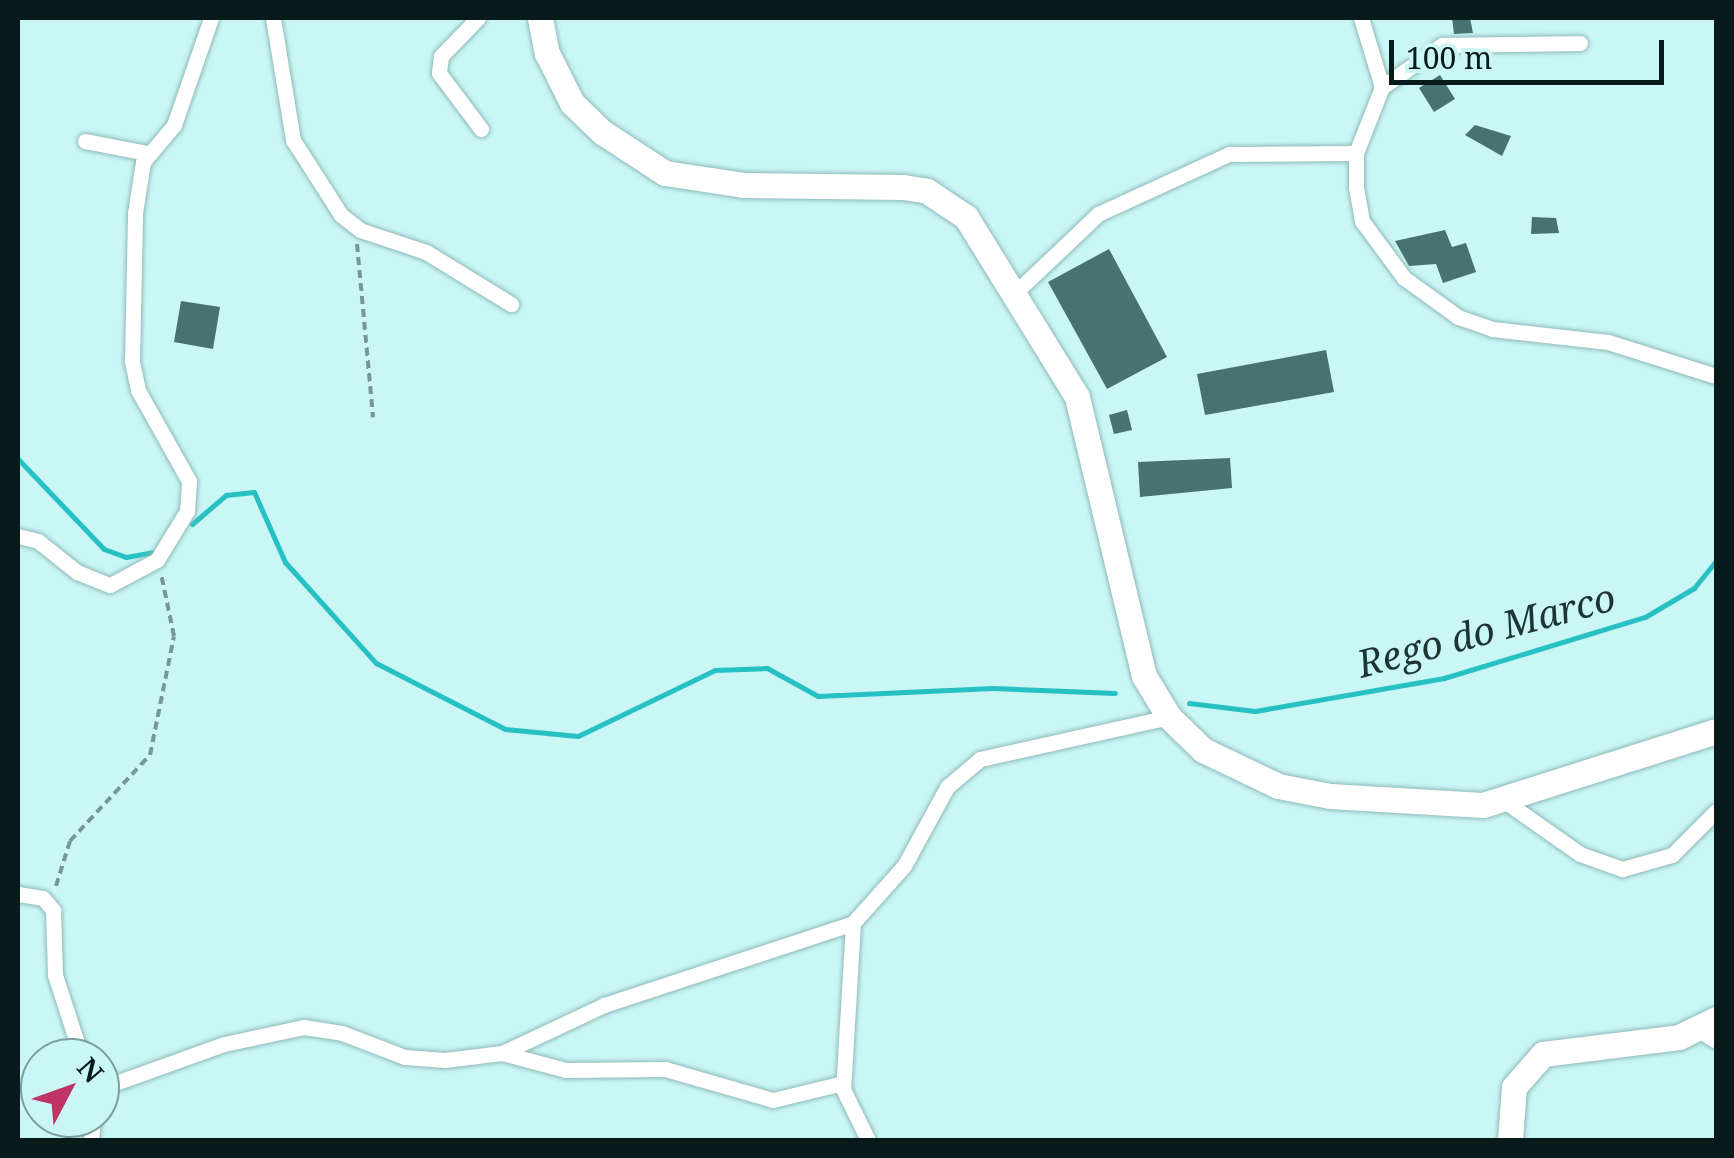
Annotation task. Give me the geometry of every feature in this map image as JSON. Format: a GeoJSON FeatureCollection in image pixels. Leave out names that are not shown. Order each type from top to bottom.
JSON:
{"type":"FeatureCollection","features":[{"type":"Feature","properties":{"kind":"main road"},"geometry":{"type":"LineString","coordinates":[[540,18],[546,53],[572,102],[637,158],[701,182],[928,192],[966,217],[1017,290],[1077,397],[1133,645],[1169,718],[1203,750],[1278,786],[1378,804],[1506,802],[1668,741],[1716,730]]}},
{"type":"Feature","properties":{"kind":"main road"},"geometry":{"type":"LineString","coordinates":[[1510,1140],[1514,1086],[1544,1054],[1580,1045],[1648,1043],[1710,1030]]}},
{"type":"Feature","properties":{"kind":"street"},"geometry":{"type":"LineString","coordinates":[[18,536],[38,540],[78,572],[110,585],[157,560],[175,538],[190,495],[181,464],[138,390],[132,361],[135,213],[147,153],[174,124],[211,18]]}},
{"type":"Feature","properties":{"kind":"street"},"geometry":{"type":"LineString","coordinates":[[273,18],[294,140],[327,197],[360,230],[426,252],[511,304]]}},
{"type":"Feature","properties":{"kind":"street"},"geometry":{"type":"LineString","coordinates":[[478,18],[442,56],[439,73],[481,129]]}},
{"type":"Feature","properties":{"kind":"street"},"geometry":{"type":"LineString","coordinates":[[1361,18],[1382,87]]}},
{"type":"Feature","properties":{"kind":"street"},"geometry":{"type":"LineString","coordinates":[[1580,43],[1442,45],[1382,87],[1356,153],[1362,221],[1385,257],[1430,300],[1492,329],[1608,342],[1716,376]]}},
{"type":"Feature","properties":{"kind":"street"},"geometry":{"type":"LineString","coordinates":[[85,141],[147,153]]}},
{"type":"Feature","properties":{"kind":"street"},"geometry":{"type":"LineString","coordinates":[[1017,290],[1098,214],[1229,154],[1356,153]]}},
{"type":"Feature","properties":{"kind":"street"},"geometry":{"type":"LineString","coordinates":[[120,1081],[224,1044],[304,1027],[342,1033],[405,1057],[445,1060],[502,1052],[604,1005],[853,923],[904,866],[947,788],[967,766],[999,752],[1169,718]]}},
{"type":"Feature","properties":{"kind":"street"},"geometry":{"type":"LineString","coordinates":[[1506,802],[1580,854],[1622,869],[1672,855],[1716,811]]}},
{"type":"Feature","properties":{"kind":"street"},"geometry":{"type":"LineString","coordinates":[[18,894],[49,902],[55,975],[75,1038]]}},
{"type":"Feature","properties":{"kind":"street"},"geometry":{"type":"LineString","coordinates":[[853,923],[843,1083],[868,1140]]}},
{"type":"Feature","properties":{"kind":"street"},"geometry":{"type":"LineString","coordinates":[[502,1052],[566,1070],[664,1069],[773,1100],[843,1083]]}},
{"type":"Feature","properties":{"kind":"path"},"geometry":{"type":"LineString","coordinates":[[360,230],[358,276],[373,417]]}},
{"type":"Feature","properties":{"kind":"path"},"geometry":{"type":"LineString","coordinates":[[49,902],[70,840],[150,756],[174,636],[157,560]]}},
{"type":"Feature","properties":{"kind":"building"},"geometry":{"type":"Polygon","coordinates":[[[1452,18],[1470,18],[1473,33],[1454,34],[1452,18]]]}},
{"type":"Feature","properties":{"kind":"building"},"geometry":{"type":"Polygon","coordinates":[[[1440,75],[1455,99],[1434,112],[1419,88],[1440,75]]]}},
{"type":"Feature","properties":{"kind":"building"},"geometry":{"type":"Polygon","coordinates":[[[1475,125],[1511,136],[1502,156],[1465,135],[1475,125]]]}},
{"type":"Feature","properties":{"kind":"building"},"geometry":{"type":"Polygon","coordinates":[[[1532,217],[1556,218],[1559,233],[1531,234],[1532,217]]]}},
{"type":"Feature","properties":{"kind":"building"},"geometry":{"type":"Polygon","coordinates":[[[1445,230],[1452,247],[1466,243],[1476,272],[1443,283],[1436,264],[1409,266],[1395,241],[1445,230]]]}},
{"type":"Feature","properties":{"kind":"building"},"geometry":{"type":"Polygon","coordinates":[[[1109,249],[1167,357],[1107,389],[1048,282],[1109,249]]]}},
{"type":"Feature","properties":{"kind":"building"},"geometry":{"type":"Polygon","coordinates":[[[181,301],[220,307],[213,349],[174,342],[181,301]]]}},
{"type":"Feature","properties":{"kind":"building"},"geometry":{"type":"Polygon","coordinates":[[[1326,350],[1334,392],[1205,415],[1197,374],[1326,350]]]}},
{"type":"Feature","properties":{"kind":"building"},"geometry":{"type":"Polygon","coordinates":[[[1127,410],[1132,430],[1114,434],[1109,415],[1127,410]]]}},
{"type":"Feature","properties":{"kind":"building"},"geometry":{"type":"Polygon","coordinates":[[[1230,458],[1232,488],[1140,497],[1138,462],[1230,458]]]}},
{"type":"Feature","properties":{"kind":"waterway","name":"Rego do Marco"},"geometry":{"type":"LineString","coordinates":[[18,459],[104,549],[126,557],[153,552]]}},
{"type":"Feature","properties":{"kind":"waterway","name":"Rego do Marco"},"geometry":{"type":"LineString","coordinates":[[192,524],[226,495],[254,492],[285,562],[376,663],[505,729],[578,736],[715,670],[767,668],[818,696],[993,688],[1115,693]]}},
{"type":"Feature","properties":{"kind":"waterway","name":"Rego do Marco"},"geometry":{"type":"LineString","coordinates":[[1189,703],[1255,711],[1444,678],[1645,617],[1694,588],[1716,561]]}}]}
